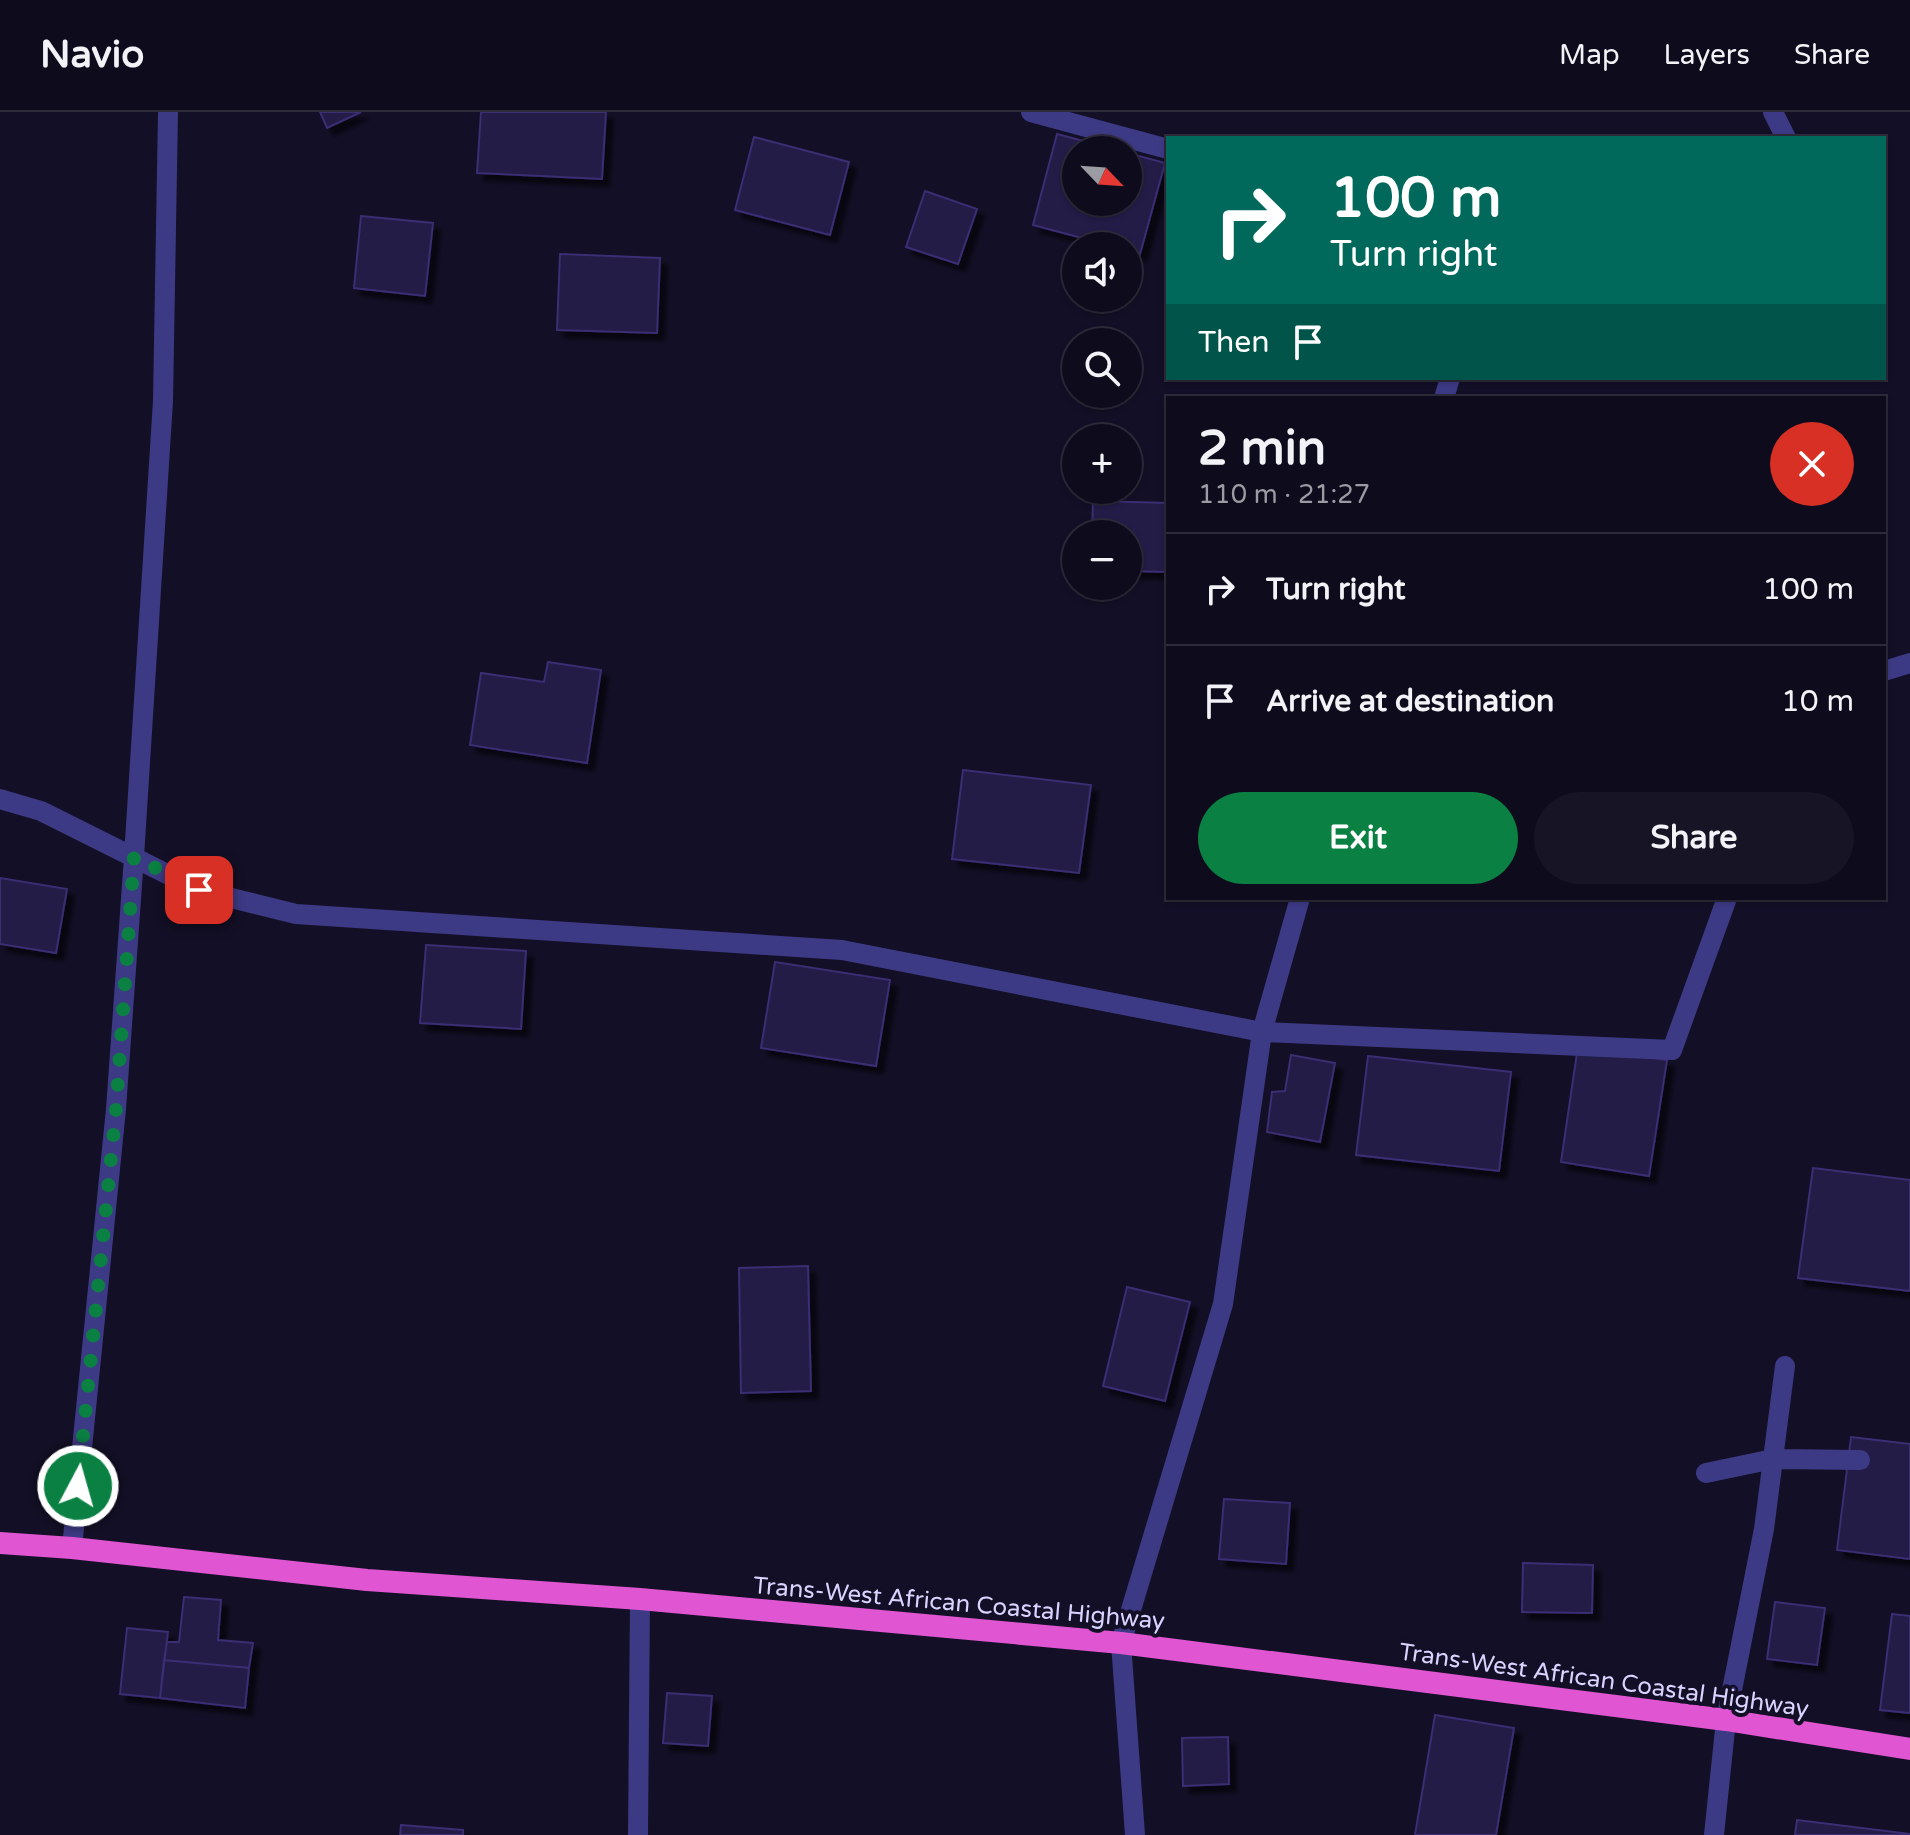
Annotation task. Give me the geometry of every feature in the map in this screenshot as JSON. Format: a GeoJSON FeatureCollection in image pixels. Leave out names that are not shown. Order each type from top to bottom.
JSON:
{"type":"FeatureCollection","features":[{"type":"Feature","properties":{"kind":"highway","name":"Trans-West African Coastal Highway"},"geometry":{"type":"LineString","coordinates":[[0,1543],[367,1580],[640,1599],[1121,1643],[1726,1720],[1910,1749]]}},
{"type":"Feature","properties":{"kind":"street"},"geometry":{"type":"LineString","coordinates":[[72,1548],[116,1109],[134,857],[163,401],[168,112]]}},
{"type":"Feature","properties":{"kind":"street"},"geometry":{"type":"LineString","coordinates":[[1031,112],[1166,148]]}},
{"type":"Feature","properties":{"kind":"street"},"geometry":{"type":"LineString","coordinates":[[1773,112],[1785,136]]}},
{"type":"Feature","properties":{"kind":"street"},"geometry":{"type":"LineString","coordinates":[[1886,670],[1910,663]]}},
{"type":"Feature","properties":{"kind":"street"},"geometry":{"type":"LineString","coordinates":[[0,799],[41,811],[199,890],[296,914],[842,950],[1262,1032],[1672,1050],[1726,900]]}},
{"type":"Feature","properties":{"kind":"street"},"geometry":{"type":"LineString","coordinates":[[1135,1835],[1121,1643],[1223,1304],[1262,1032],[1299,900]]}},
{"type":"Feature","properties":{"kind":"street"},"geometry":{"type":"LineString","coordinates":[[1714,1835],[1726,1720],[1764,1529],[1785,1366]]}},
{"type":"Feature","properties":{"kind":"street"},"geometry":{"type":"LineString","coordinates":[[1706,1473],[1773,1459],[1860,1460]]}},
{"type":"Feature","properties":{"kind":"street"},"geometry":{"type":"LineString","coordinates":[[638,1835],[640,1599]]}},
{"type":"Feature","properties":{"kind":"building"},"geometry":{"type":"Polygon","coordinates":[[[320,112],[361,112],[327,128],[320,112]]]}},
{"type":"Feature","properties":{"kind":"building"},"geometry":{"type":"Polygon","coordinates":[[[481,112],[606,112],[602,179],[477,173],[481,112]]]}},
{"type":"Feature","properties":{"kind":"building"},"geometry":{"type":"Polygon","coordinates":[[[1057,134],[1064,136],[1062,136],[1062,216],[1142,216],[1142,157],[1165,163],[1142,247],[1142,232],[1062,233],[1033,225],[1057,134]]]}},
{"type":"Feature","properties":{"kind":"building"},"geometry":{"type":"Polygon","coordinates":[[[754,137],[849,162],[830,235],[735,210],[754,137]]]}},
{"type":"Feature","properties":{"kind":"building"},"geometry":{"type":"Polygon","coordinates":[[[925,191],[977,209],[958,264],[906,247],[925,191]]]}},
{"type":"Feature","properties":{"kind":"building"},"geometry":{"type":"Polygon","coordinates":[[[361,216],[433,223],[425,296],[354,288],[361,216]]]}},
{"type":"Feature","properties":{"kind":"building"},"geometry":{"type":"Polygon","coordinates":[[[560,254],[660,258],[657,333],[557,330],[560,254]]]}},
{"type":"Feature","properties":{"kind":"building"},"geometry":{"type":"Polygon","coordinates":[[[1166,503],[1166,572],[1142,571],[1142,520],[1092,520],[1093,504],[1166,503]]]}},
{"type":"Feature","properties":{"kind":"building"},"geometry":{"type":"Polygon","coordinates":[[[548,662],[601,670],[587,763],[470,745],[481,673],[544,682],[548,662]]]}},
{"type":"Feature","properties":{"kind":"building"},"geometry":{"type":"Polygon","coordinates":[[[963,770],[1091,785],[1079,873],[952,859],[963,770]]]}},
{"type":"Feature","properties":{"kind":"building"},"geometry":{"type":"Polygon","coordinates":[[[0,878],[67,889],[56,953],[0,944],[0,878]]]}},
{"type":"Feature","properties":{"kind":"building"},"geometry":{"type":"Polygon","coordinates":[[[426,945],[526,951],[521,1029],[420,1023],[426,945]]]}},
{"type":"Feature","properties":{"kind":"building"},"geometry":{"type":"Polygon","coordinates":[[[775,962],[890,980],[876,1066],[761,1048],[775,962]]]}},
{"type":"Feature","properties":{"kind":"building"},"geometry":{"type":"Polygon","coordinates":[[[1578,1046],[1667,1060],[1649,1176],[1561,1162],[1578,1046]]]}},
{"type":"Feature","properties":{"kind":"building"},"geometry":{"type":"Polygon","coordinates":[[[1291,1055],[1335,1063],[1320,1142],[1267,1132],[1272,1092],[1285,1091],[1291,1055]]]}},
{"type":"Feature","properties":{"kind":"building"},"geometry":{"type":"Polygon","coordinates":[[[1368,1056],[1511,1072],[1499,1171],[1356,1155],[1368,1056]]]}},
{"type":"Feature","properties":{"kind":"building"},"geometry":{"type":"Polygon","coordinates":[[[1813,1168],[1910,1180],[1910,1291],[1798,1278],[1813,1168]]]}},
{"type":"Feature","properties":{"kind":"building"},"geometry":{"type":"Polygon","coordinates":[[[808,1266],[811,1391],[741,1393],[739,1268],[808,1266]]]}},
{"type":"Feature","properties":{"kind":"building"},"geometry":{"type":"Polygon","coordinates":[[[1127,1287],[1190,1302],[1165,1401],[1103,1386],[1127,1287]]]}},
{"type":"Feature","properties":{"kind":"building"},"geometry":{"type":"Polygon","coordinates":[[[1851,1437],[1910,1444],[1910,1559],[1837,1550],[1851,1437]]]}},
{"type":"Feature","properties":{"kind":"building"},"geometry":{"type":"Polygon","coordinates":[[[1224,1499],[1290,1503],[1286,1564],[1219,1559],[1224,1499]]]}},
{"type":"Feature","properties":{"kind":"building"},"geometry":{"type":"Polygon","coordinates":[[[1523,1563],[1593,1565],[1592,1613],[1522,1612],[1523,1563]]]}},
{"type":"Feature","properties":{"kind":"building"},"geometry":{"type":"Polygon","coordinates":[[[184,1597],[221,1600],[218,1640],[253,1643],[249,1668],[164,1660],[167,1642],[179,1642],[184,1597]]]}},
{"type":"Feature","properties":{"kind":"building"},"geometry":{"type":"Polygon","coordinates":[[[1775,1602],[1825,1608],[1817,1665],[1767,1659],[1775,1602]]]}},
{"type":"Feature","properties":{"kind":"building"},"geometry":{"type":"Polygon","coordinates":[[[1892,1614],[1910,1616],[1910,1713],[1880,1710],[1892,1614]]]}},
{"type":"Feature","properties":{"kind":"building"},"geometry":{"type":"Polygon","coordinates":[[[127,1628],[168,1632],[160,1698],[120,1694],[127,1628]]]}},
{"type":"Feature","properties":{"kind":"building"},"geometry":{"type":"Polygon","coordinates":[[[164,1660],[249,1668],[245,1708],[160,1698],[164,1660]]]}},
{"type":"Feature","properties":{"kind":"building"},"geometry":{"type":"Polygon","coordinates":[[[667,1693],[712,1696],[708,1746],[663,1743],[667,1693]]]}},
{"type":"Feature","properties":{"kind":"building"},"geometry":{"type":"Polygon","coordinates":[[[1435,1715],[1514,1728],[1496,1835],[1415,1835],[1435,1715]]]}},
{"type":"Feature","properties":{"kind":"building"},"geometry":{"type":"Polygon","coordinates":[[[1228,1737],[1229,1784],[1183,1786],[1182,1738],[1228,1737]]]}},
{"type":"Feature","properties":{"kind":"building"},"geometry":{"type":"Polygon","coordinates":[[[1797,1820],[1910,1834],[1910,1835],[1795,1835],[1797,1820]]]}},
{"type":"Feature","properties":{"kind":"building"},"geometry":{"type":"Polygon","coordinates":[[[401,1825],[463,1830],[463,1835],[400,1835],[401,1825]]]}},
{"type":"Feature","properties":{"kind":"route"},"geometry":{"type":"LineString","coordinates":[[78,1486],[116,1109],[134,857],[199,890]]}}]}
